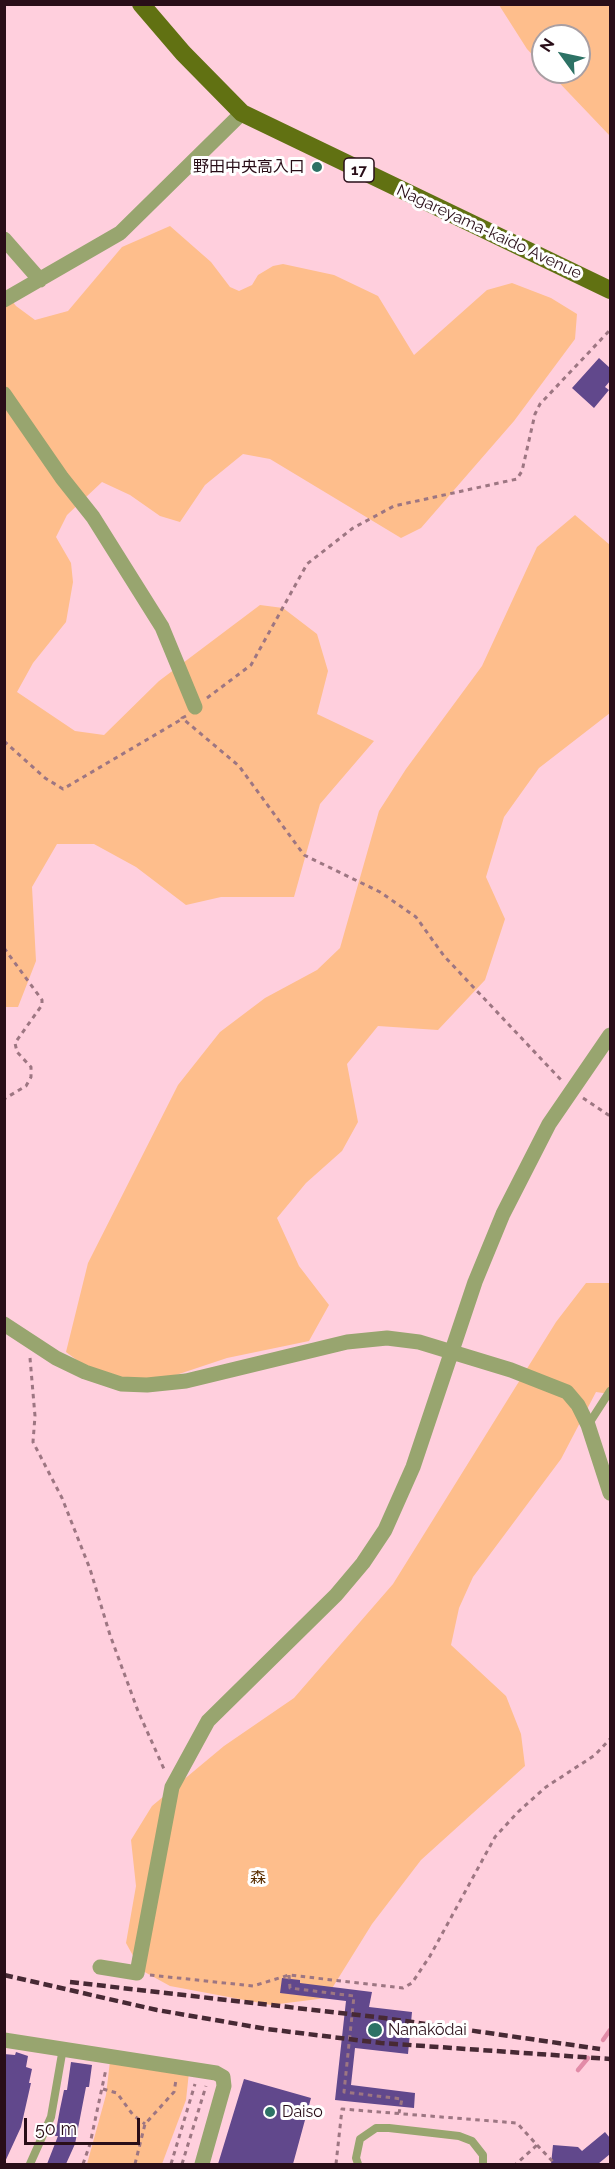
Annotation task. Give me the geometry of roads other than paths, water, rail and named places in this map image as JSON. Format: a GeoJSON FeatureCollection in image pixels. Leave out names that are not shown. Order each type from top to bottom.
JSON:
{"type":"FeatureCollection","features":[{"type":"Feature","properties":{"kind":"main road","name":"Nagareyama-kaido Avenue"},"geometry":{"type":"LineString","coordinates":[[141,4],[183,53],[242,112],[610,290]]}},
{"type":"Feature","properties":{"kind":"street"},"geometry":{"type":"LineString","coordinates":[[4,300],[120,233],[242,112]]}},
{"type":"Feature","properties":{"kind":"street"},"geometry":{"type":"LineString","coordinates":[[4,239],[40,280]]}},
{"type":"Feature","properties":{"kind":"street"},"geometry":{"type":"LineString","coordinates":[[4,394],[62,478],[93,517],[162,627],[195,707]]}},
{"type":"Feature","properties":{"kind":"street"},"geometry":{"type":"LineString","coordinates":[[100,1967],[137,1973],[172,1787],[208,1721],[308,1626],[363,1563],[379,1538],[401,1497],[451,1351],[503,1214],[529,1160],[570,1090],[610,1035]]}},
{"type":"Feature","properties":{"kind":"street"},"geometry":{"type":"LineString","coordinates":[[4,1324],[27,1341],[85,1372],[121,1384],[147,1385],[186,1381],[346,1342],[387,1338],[419,1342],[567,1392],[578,1405],[588,1425],[610,1493]]}},
{"type":"Feature","properties":{"kind":"street"},"geometry":{"type":"LineString","coordinates":[[4,2040],[178,2066],[216,2073],[223,2077],[224,2086],[214,2129],[202,2164]]}},
{"type":"Feature","properties":{"kind":"lane"},"geometry":{"type":"LineString","coordinates":[[588,1425],[610,1391]]}},
{"type":"Feature","properties":{"kind":"lane"},"geometry":{"type":"LineString","coordinates":[[30,2164],[51,2117],[63,2047]]}},
{"type":"Feature","properties":{"kind":"lane"},"geometry":{"type":"LineString","coordinates":[[358,2164],[356,2158],[360,2139],[376,2128],[459,2136],[472,2141],[483,2155],[483,2164]]}},
{"type":"Feature","properties":{"kind":"waterway"},"geometry":{"type":"LineString","coordinates":[[603,2040],[610,2030]]}},
{"type":"Feature","properties":{"kind":"waterway"},"geometry":{"type":"LineString","coordinates":[[578,2070],[588,2058]]}},
{"type":"Feature","properties":{"kind":"railway"},"geometry":{"type":"LineString","coordinates":[[4,1975],[157,2010],[267,2029],[381,2043],[610,2059]]}},
{"type":"Feature","properties":{"kind":"railway"},"geometry":{"type":"LineString","coordinates":[[70,1982],[384,2018],[600,2049]]}},
{"type":"Feature","properties":{"kind":"place","name":"野田中央高入口"},"geometry":{"type":"Point","coordinates":[317,167]}},
{"type":"Feature","properties":{"kind":"place","name":"Nanakōdai"},"geometry":{"type":"Point","coordinates":[375,2030]}},
{"type":"Feature","properties":{"kind":"place","name":"Daiso"},"geometry":{"type":"Point","coordinates":[270,2112]}},
{"type":"Feature","properties":{"kind":"park label","name":"森"},"geometry":{"type":"Point","coordinates":[258,1878]}}]}
